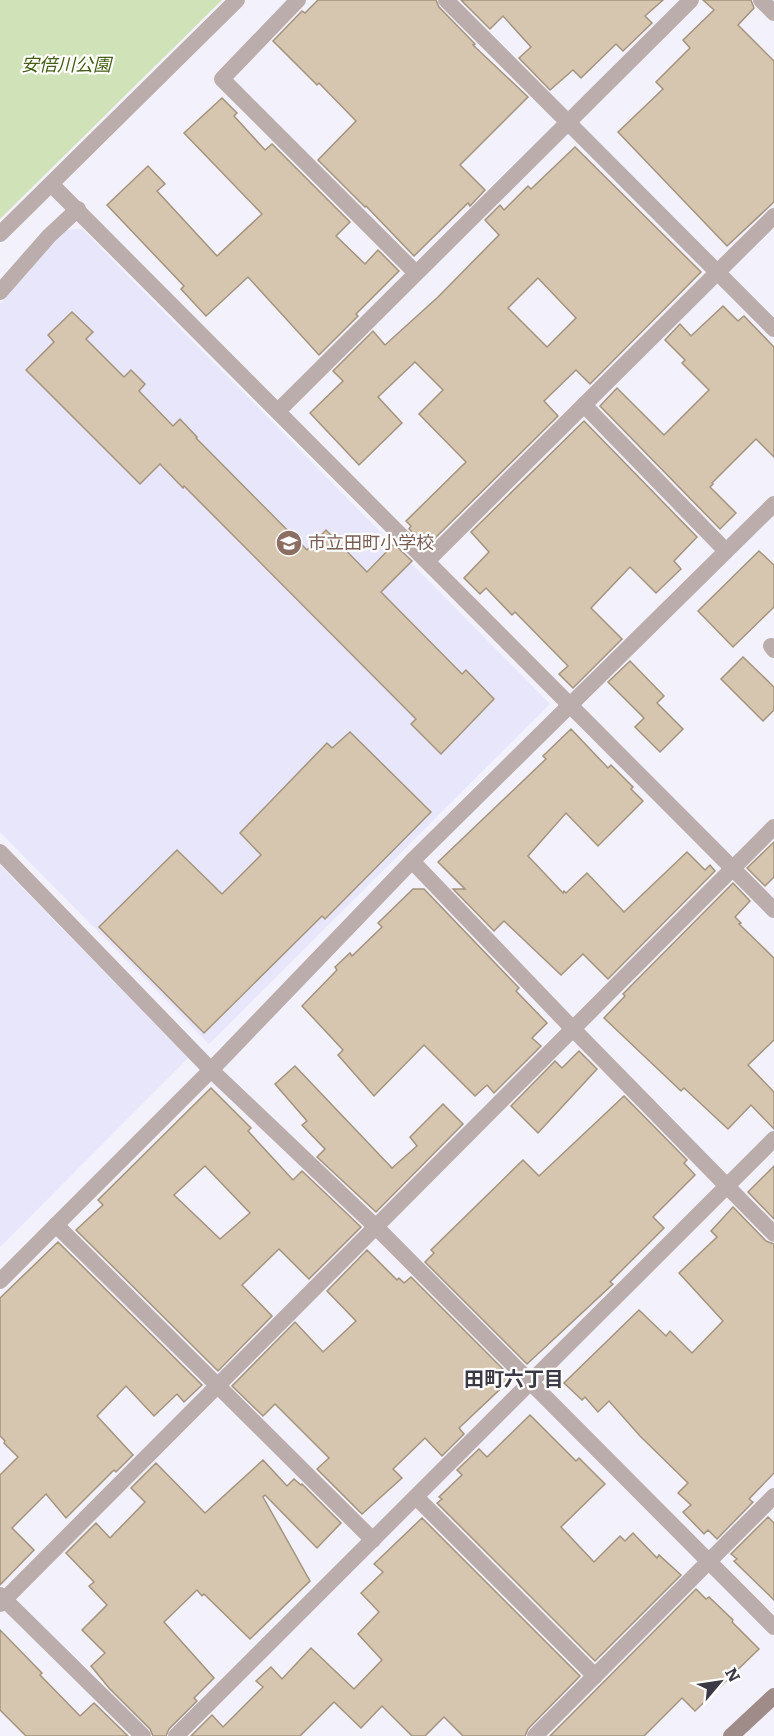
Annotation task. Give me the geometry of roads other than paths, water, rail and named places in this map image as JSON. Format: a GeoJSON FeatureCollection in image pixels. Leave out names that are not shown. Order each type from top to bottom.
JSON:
{"type":"FeatureCollection","features":[{"type":"Feature","properties":{"kind":"main road"},"geometry":{"type":"LineString","coordinates":[[731,1736],[774,1696]]}},
{"type":"Feature","properties":{"kind":"street"},"geometry":{"type":"LineString","coordinates":[[0,234],[237,0]]}},
{"type":"Feature","properties":{"kind":"street"},"geometry":{"type":"LineString","coordinates":[[298,0],[222,79],[416,273]]}},
{"type":"Feature","properties":{"kind":"street"},"geometry":{"type":"LineString","coordinates":[[446,0],[774,329]]}},
{"type":"Feature","properties":{"kind":"street"},"geometry":{"type":"LineString","coordinates":[[278,411],[691,0]]}},
{"type":"Feature","properties":{"kind":"street"},"geometry":{"type":"LineString","coordinates":[[761,0],[774,13]]}},
{"type":"Feature","properties":{"kind":"street"},"geometry":{"type":"LineString","coordinates":[[51,184],[774,910]]}},
{"type":"Feature","properties":{"kind":"street"},"geometry":{"type":"LineString","coordinates":[[0,292],[49,236],[78,209]]}},
{"type":"Feature","properties":{"kind":"street"},"geometry":{"type":"LineString","coordinates":[[427,561],[774,216]]}},
{"type":"Feature","properties":{"kind":"street"},"geometry":{"type":"LineString","coordinates":[[584,405],[726,551]]}},
{"type":"Feature","properties":{"kind":"street"},"geometry":{"type":"LineString","coordinates":[[0,1281],[211,1070],[412,861],[774,504]]}},
{"type":"Feature","properties":{"kind":"street"},"geometry":{"type":"LineString","coordinates":[[143,1736],[2,1600],[774,826]]}},
{"type":"Feature","properties":{"kind":"street"},"geometry":{"type":"LineString","coordinates":[[0,852],[211,1070],[375,1226],[774,1627]]}},
{"type":"Feature","properties":{"kind":"street"},"geometry":{"type":"LineString","coordinates":[[412,861],[774,1234]]}},
{"type":"Feature","properties":{"kind":"street"},"geometry":{"type":"LineString","coordinates":[[176,1736],[774,1139]]}},
{"type":"Feature","properties":{"kind":"street"},"geometry":{"type":"LineString","coordinates":[[56,1226],[372,1540]]}},
{"type":"Feature","properties":{"kind":"street"},"geometry":{"type":"LineString","coordinates":[[535,1736],[774,1496]]}},
{"type":"Feature","properties":{"kind":"street"},"geometry":{"type":"LineString","coordinates":[[416,1497],[596,1676]]}},
{"type":"Feature","properties":{"kind":"place","name":"市立田町小学校"},"geometry":{"type":"Point","coordinates":[289,543]}},
{"type":"Feature","properties":{"kind":"district","name":"田町六丁目"},"geometry":{"type":"Point","coordinates":[514,1379]}},
{"type":"Feature","properties":{"kind":"park label","name":"安倍川公園"},"geometry":{"type":"Point","coordinates":[66,65]}}]}
